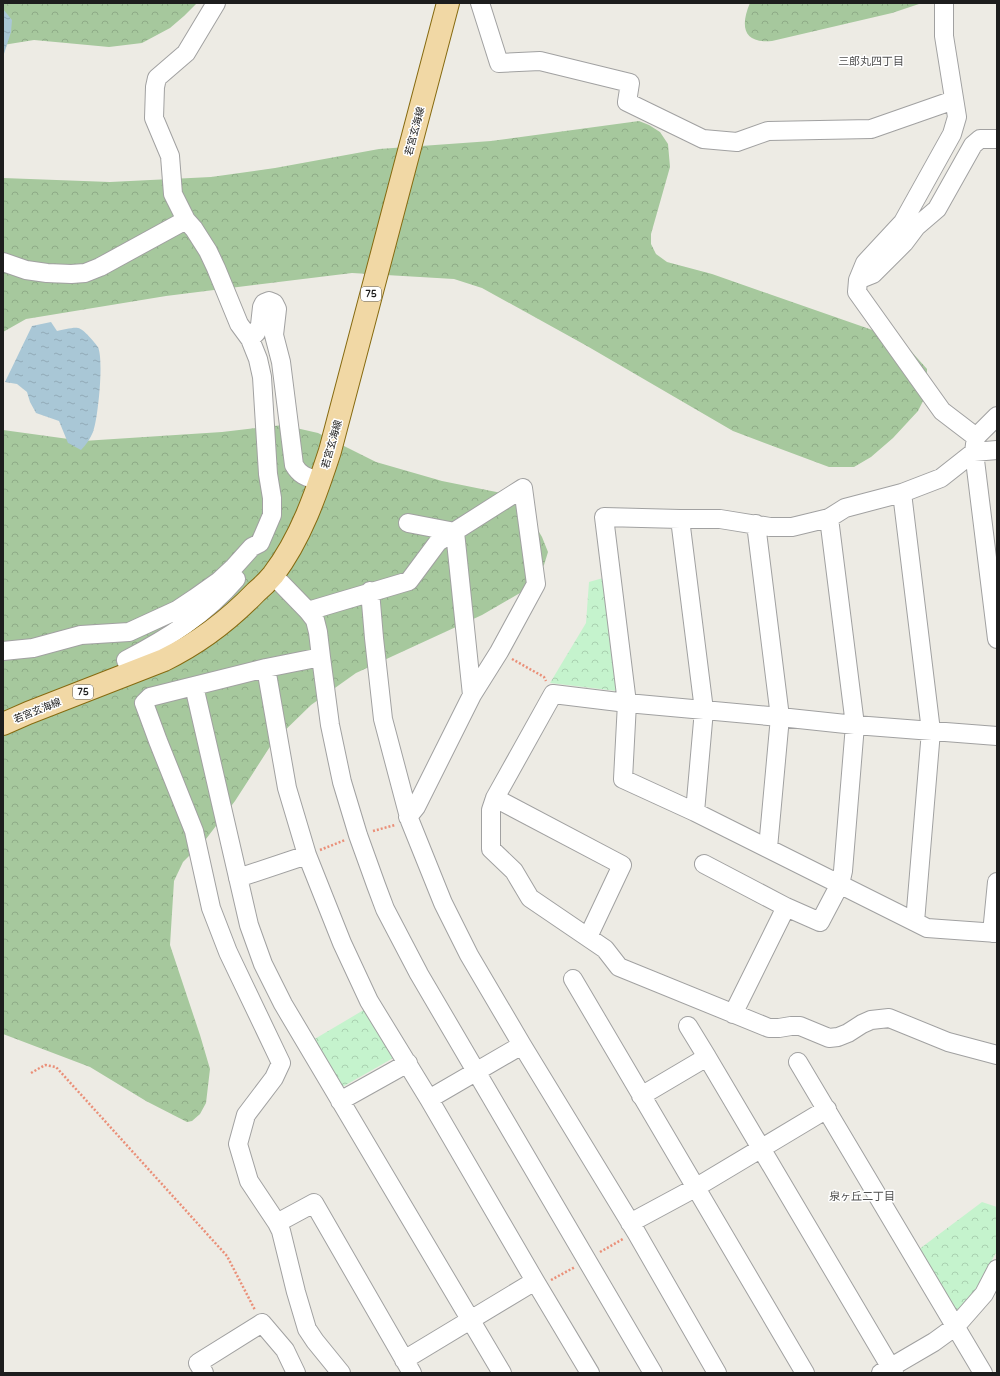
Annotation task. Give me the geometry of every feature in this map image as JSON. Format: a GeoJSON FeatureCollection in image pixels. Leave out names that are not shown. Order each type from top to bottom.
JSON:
{"type":"FeatureCollection","features":[{"type":"Feature","properties":{"kind":"main road","name":"若宮玄海線"},"geometry":{"type":"LineString","coordinates":[[3,724],[164,660],[202,639],[230,617],[273,575],[295,540],[308,513],[330,451],[448,3]]}},
{"type":"Feature","properties":{"kind":"street"},"geometry":{"type":"LineString","coordinates":[[131,674],[126,660],[157,644],[194,619],[232,583],[247,566],[260,543],[272,515],[272,498],[268,474],[262,377],[258,359],[250,339],[239,324],[208,251],[194,229],[186,220],[173,194],[170,156],[154,118],[155,87],[157,78],[186,53],[216,3]]}},
{"type":"Feature","properties":{"kind":"street"},"geometry":{"type":"LineString","coordinates":[[480,3],[499,63],[540,61],[630,83],[627,102],[703,139],[737,142],[768,131],[871,129],[954,100]]}},
{"type":"Feature","properties":{"kind":"street"},"geometry":{"type":"LineString","coordinates":[[944,3],[944,36],[957,117],[952,134],[903,222],[865,263],[858,280],[857,292],[942,412],[975,445],[997,450]]}},
{"type":"Feature","properties":{"kind":"street"},"geometry":{"type":"LineString","coordinates":[[858,280],[873,274],[904,243],[916,227],[937,209],[973,145],[980,139],[997,139]]}},
{"type":"Feature","properties":{"kind":"street"},"geometry":{"type":"LineString","coordinates":[[3,262],[26,270],[47,273],[84,273],[106,264],[186,220]]}},
{"type":"Feature","properties":{"kind":"street"},"geometry":{"type":"LineString","coordinates":[[250,339],[256,333],[260,325],[262,307],[264,303],[270,301],[274,303],[277,309],[274,335],[281,362],[294,465],[298,472],[305,477],[320,480]]}},
{"type":"Feature","properties":{"kind":"street"},"geometry":{"type":"LineString","coordinates":[[997,416],[975,445],[941,478],[902,494],[845,508],[829,518],[792,527],[770,527],[720,519],[604,517],[627,703],[623,780],[695,812],[927,928],[995,933],[997,882]]}},
{"type":"Feature","properties":{"kind":"street"},"geometry":{"type":"LineString","coordinates":[[975,445],[997,639]]}},
{"type":"Feature","properties":{"kind":"street"},"geometry":{"type":"LineString","coordinates":[[308,611],[409,581],[438,542],[524,488],[536,584],[499,652],[472,695],[409,819]]}},
{"type":"Feature","properties":{"kind":"street"},"geometry":{"type":"LineString","coordinates":[[902,494],[931,731],[915,922]]}},
{"type":"Feature","properties":{"kind":"street"},"geometry":{"type":"LineString","coordinates":[[704,864],[786,907],[820,922],[840,884],[843,871],[855,725],[829,518]]}},
{"type":"Feature","properties":{"kind":"street"},"geometry":{"type":"LineString","coordinates":[[680,519],[704,710],[695,812]]}},
{"type":"Feature","properties":{"kind":"street"},"geometry":{"type":"LineString","coordinates":[[408,523],[455,532]]}},
{"type":"Feature","properties":{"kind":"street"},"geometry":{"type":"LineString","coordinates":[[756,524],[780,717],[768,848]]}},
{"type":"Feature","properties":{"kind":"street"},"geometry":{"type":"LineString","coordinates":[[455,532],[472,695]]}},
{"type":"Feature","properties":{"kind":"street"},"geometry":{"type":"LineString","coordinates":[[3,651],[33,648],[81,635],[129,632],[177,610],[195,598],[219,581],[252,547],[260,543]]}},
{"type":"Feature","properties":{"kind":"street"},"geometry":{"type":"LineString","coordinates":[[273,575],[315,620],[318,632],[320,657],[330,725],[342,782],[358,835],[376,885],[396,930],[418,974],[653,1373]]}},
{"type":"Feature","properties":{"kind":"street"},"geometry":{"type":"LineString","coordinates":[[370,592],[383,719],[409,819],[443,903],[469,955],[630,1223],[717,1373]]}},
{"type":"Feature","properties":{"kind":"street"},"geometry":{"type":"LineString","coordinates":[[320,657],[266,668],[150,697],[144,703],[194,831],[211,908],[228,952],[281,1063],[274,1078],[246,1115],[238,1144],[249,1181],[281,1231],[307,1329],[314,1341],[341,1373]]}},
{"type":"Feature","properties":{"kind":"street"},"geometry":{"type":"LineString","coordinates":[[266,668],[287,788],[307,855],[342,943],[369,1001],[408,1063],[590,1373]]}},
{"type":"Feature","properties":{"kind":"street"},"geometry":{"type":"LineString","coordinates":[[194,686],[249,925],[263,964],[283,1004],[502,1373]]}},
{"type":"Feature","properties":{"kind":"street"},"geometry":{"type":"LineString","coordinates":[[997,736],[855,725],[627,703],[552,694],[494,798],[491,810],[491,849],[514,870],[530,898],[605,949],[619,967],[769,1028],[800,1026],[828,1038],[838,1037],[848,1033],[871,1020],[889,1018],[948,1042],[997,1055]]}},
{"type":"Feature","properties":{"kind":"street"},"geometry":{"type":"LineString","coordinates":[[494,798],[622,864],[588,937]]}},
{"type":"Feature","properties":{"kind":"street"},"geometry":{"type":"LineString","coordinates":[[238,878],[307,855]]}},
{"type":"Feature","properties":{"kind":"street"},"geometry":{"type":"LineString","coordinates":[[733,1014],[786,907]]}},
{"type":"Feature","properties":{"kind":"street"},"geometry":{"type":"LineString","coordinates":[[572,979],[805,1373]]}},
{"type":"Feature","properties":{"kind":"street"},"geometry":{"type":"LineString","coordinates":[[688,1026],[761,1148],[888,1371],[934,1342],[956,1326],[984,1294],[997,1269]]}},
{"type":"Feature","properties":{"kind":"street"},"geometry":{"type":"LineString","coordinates":[[429,1099],[522,1045]]}},
{"type":"Feature","properties":{"kind":"street"},"geometry":{"type":"LineString","coordinates":[[641,1096],[707,1057]]}},
{"type":"Feature","properties":{"kind":"street"},"geometry":{"type":"LineString","coordinates":[[798,1062],[983,1373]]}},
{"type":"Feature","properties":{"kind":"street"},"geometry":{"type":"LineString","coordinates":[[340,1101],[408,1063]]}},
{"type":"Feature","properties":{"kind":"street"},"geometry":{"type":"LineString","coordinates":[[630,1223],[695,1188],[827,1109]]}},
{"type":"Feature","properties":{"kind":"street"},"geometry":{"type":"LineString","coordinates":[[277,1223],[314,1203],[408,1366],[470,1320],[535,1281]]}},
{"type":"Feature","properties":{"kind":"street"},"geometry":{"type":"LineString","coordinates":[[204,1373],[198,1363],[262,1323],[285,1350],[296,1373]]}},
{"type":"Feature","properties":{"kind":"path"},"geometry":{"type":"LineString","coordinates":[[499,652],[544,677],[552,694]]}},
{"type":"Feature","properties":{"kind":"path"},"geometry":{"type":"LineString","coordinates":[[307,855],[358,835],[409,819]]}},
{"type":"Feature","properties":{"kind":"path"},"geometry":{"type":"LineString","coordinates":[[31,1073],[45,1065],[56,1067],[227,1256],[262,1323]]}},
{"type":"Feature","properties":{"kind":"green space"},"geometry":{"type":"Polygon","coordinates":[[[3,3],[197,3],[170,28],[142,43],[109,47],[34,40],[3,45],[3,3]]]}},
{"type":"Feature","properties":{"kind":"green space"},"geometry":{"type":"Polygon","coordinates":[[[750,3],[922,3],[892,13],[772,41],[762,41],[755,40],[746,32],[745,19],[750,3]]]}},
{"type":"Feature","properties":{"kind":"green space"},"geometry":{"type":"Polygon","coordinates":[[[639,121],[660,132],[668,144],[670,167],[651,234],[651,244],[656,254],[667,262],[712,274],[901,340],[927,369],[927,393],[918,411],[893,438],[871,457],[854,467],[829,467],[733,431],[587,346],[482,288],[454,279],[352,273],[166,296],[26,319],[3,332],[3,178],[110,182],[211,177],[275,168],[379,149],[491,141],[639,121]]]}},
{"type":"Feature","properties":{"kind":"green space"},"geometry":{"type":"Polygon","coordinates":[[[283,425],[318,433],[376,462],[442,481],[511,495],[526,510],[542,537],[548,552],[544,565],[520,593],[482,615],[356,673],[311,705],[273,742],[235,801],[206,839],[183,862],[174,881],[170,945],[210,1069],[206,1103],[200,1114],[192,1121],[187,1122],[146,1101],[90,1067],[3,1034],[3,430],[83,441],[222,432],[283,425]]]}},
{"type":"Feature","properties":{"kind":"green space"},"geometry":{"type":"Polygon","coordinates":[[[603,578],[617,691],[550,683],[586,623],[589,582],[603,578]]]}},
{"type":"Feature","properties":{"kind":"green space"},"geometry":{"type":"Polygon","coordinates":[[[367,1008],[395,1057],[344,1086],[341,1086],[313,1040],[367,1008]]]}},
{"type":"Feature","properties":{"kind":"green space"},"geometry":{"type":"Polygon","coordinates":[[[982,1202],[997,1207],[997,1251],[970,1300],[955,1311],[918,1250],[982,1202]]]}},
{"type":"Feature","properties":{"kind":"water"},"geometry":{"type":"Polygon","coordinates":[[[3,9],[12,20],[11,32],[3,57],[3,9]]]}},
{"type":"Feature","properties":{"kind":"water"},"geometry":{"type":"Polygon","coordinates":[[[51,322],[57,331],[73,328],[80,329],[97,345],[100,354],[100,390],[95,425],[91,437],[81,450],[68,443],[59,421],[36,413],[27,392],[17,384],[5,382],[32,326],[51,322]]]}},
{"type":"Feature","properties":{"kind":"district","name":"三郎丸四丁目"},"geometry":{"type":"Point","coordinates":[871,61]}},
{"type":"Feature","properties":{"kind":"district","name":"泉ヶ丘二丁目"},"geometry":{"type":"Point","coordinates":[862,1196]}}]}
